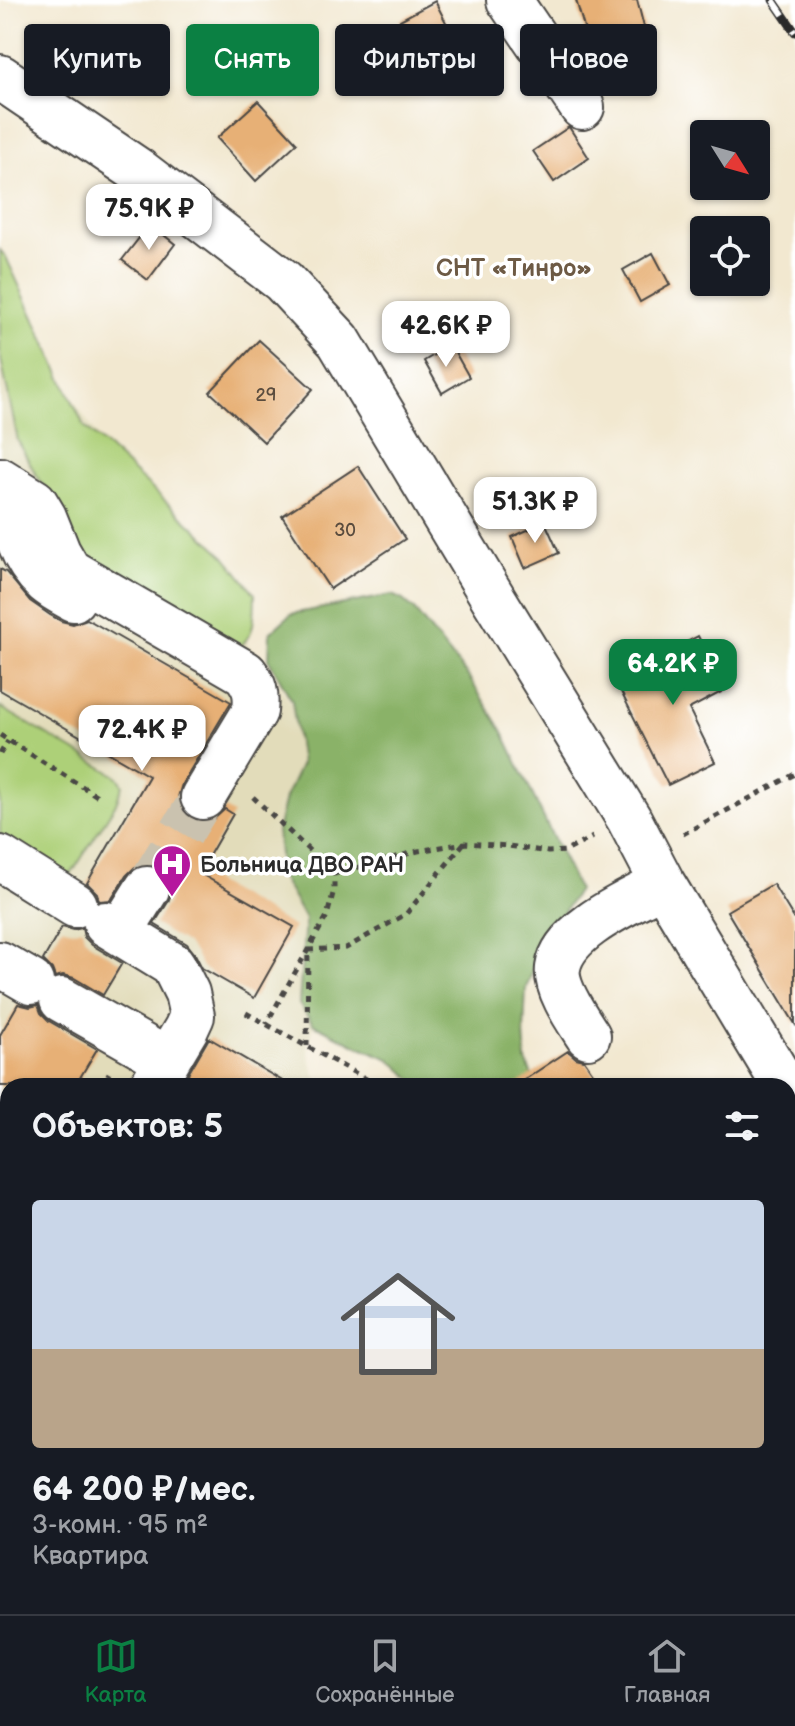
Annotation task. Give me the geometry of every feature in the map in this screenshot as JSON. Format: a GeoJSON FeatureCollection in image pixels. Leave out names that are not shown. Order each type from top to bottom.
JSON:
{"type":"FeatureCollection","features":[{"type":"Feature","properties":{"kind":"lane"},"geometry":{"type":"LineString","coordinates":[[509,0],[582,107]]}},
{"type":"Feature","properties":{"kind":"lane"},"geometry":{"type":"LineString","coordinates":[[0,77],[139,171],[283,281],[339,341],[779,1078]]}},
{"type":"Feature","properties":{"kind":"lane"},"geometry":{"type":"LineString","coordinates":[[4,482],[18,543],[33,568],[48,584],[110,620]]}},
{"type":"Feature","properties":{"kind":"lane"},"geometry":{"type":"LineString","coordinates":[[4,482],[35,502],[69,571],[245,673],[254,685],[257,697],[255,711],[212,782]]}},
{"type":"Feature","properties":{"kind":"lane"},"geometry":{"type":"LineString","coordinates":[[588,1036],[561,988],[558,968],[572,940],[601,918],[646,852]]}},
{"type":"Feature","properties":{"kind":"lane"},"geometry":{"type":"LineString","coordinates":[[0,858],[173,965],[187,993],[192,1016],[160,1073],[31,982]]}},
{"type":"Feature","properties":{"kind":"lane"},"geometry":{"type":"LineString","coordinates":[[100,921],[147,889]]}},
{"type":"Feature","properties":{"kind":"path"},"geometry":{"type":"LineString","coordinates":[[0,735],[99,797]]}},
{"type":"Feature","properties":{"kind":"path"},"geometry":{"type":"LineString","coordinates":[[0,754],[8,741]]}},
{"type":"Feature","properties":{"kind":"path"},"geometry":{"type":"LineString","coordinates":[[334,874],[418,851],[465,843],[548,852],[646,852],[795,774]]}},
{"type":"Feature","properties":{"kind":"path"},"geometry":{"type":"LineString","coordinates":[[212,782],[334,874]]}},
{"type":"Feature","properties":{"kind":"path"},"geometry":{"type":"LineString","coordinates":[[308,950],[346,948],[406,914],[465,843]]}},
{"type":"Feature","properties":{"kind":"path"},"geometry":{"type":"LineString","coordinates":[[266,1024],[327,916],[334,890],[334,874]]}},
{"type":"Feature","properties":{"kind":"path"},"geometry":{"type":"LineString","coordinates":[[307,1046],[308,950]]}},
{"type":"Feature","properties":{"kind":"path"},"geometry":{"type":"LineString","coordinates":[[246,1013],[364,1078]]}},
{"type":"Feature","properties":{"kind":"shaded area","name":"Больница ДВО РАН"},"geometry":{"type":"Polygon","coordinates":[[[0,317],[58,377],[107,450],[306,724],[338,958],[307,1046],[317,1078],[0,1078],[0,317]]]}},
{"type":"Feature","properties":{"kind":"green space"},"geometry":{"type":"Polygon","coordinates":[[[0,250],[84,426],[225,556],[255,594],[251,632],[235,650],[78,552],[57,505],[18,441],[0,355],[0,250]]]}},
{"type":"Feature","properties":{"kind":"green space"},"geometry":{"type":"Polygon","coordinates":[[[392,595],[403,600],[468,676],[502,730],[578,890],[545,941],[526,988],[526,1061],[533,1078],[411,1078],[390,1059],[313,1024],[299,1004],[305,919],[281,877],[277,831],[285,798],[301,764],[292,701],[269,660],[270,633],[291,614],[392,595]]]}},
{"type":"Feature","properties":{"kind":"green space"},"geometry":{"type":"Polygon","coordinates":[[[0,707],[118,777],[123,785],[115,805],[66,878],[0,842],[0,707]]]}},
{"type":"Feature","properties":{"kind":"building"},"geometry":{"type":"Polygon","coordinates":[[[576,0],[637,0],[643,24],[583,24],[576,0]]]}},
{"type":"Feature","properties":{"kind":"building"},"geometry":{"type":"Polygon","coordinates":[[[435,1],[447,24],[402,24],[400,20],[435,1]]]}},
{"type":"Feature","properties":{"kind":"building"},"geometry":{"type":"Polygon","coordinates":[[[258,101],[297,143],[256,181],[217,138],[258,101]]]}},
{"type":"Feature","properties":{"kind":"building"},"geometry":{"type":"Polygon","coordinates":[[[569,127],[589,158],[554,182],[533,151],[569,127]]]}},
{"type":"Feature","properties":{"kind":"building"},"geometry":{"type":"Polygon","coordinates":[[[150,224],[175,244],[148,280],[122,260],[150,224]]]}},
{"type":"Feature","properties":{"kind":"building"},"geometry":{"type":"Polygon","coordinates":[[[653,253],[670,285],[640,302],[623,270],[653,253]]]}},
{"type":"Feature","properties":{"kind":"building"},"geometry":{"type":"Polygon","coordinates":[[[259,340],[313,389],[264,442],[210,392],[259,340]]]}},
{"type":"Feature","properties":{"kind":"building"},"geometry":{"type":"Polygon","coordinates":[[[451,345],[469,377],[442,393],[424,361],[451,345]]]}},
{"type":"Feature","properties":{"kind":"building"},"geometry":{"type":"Polygon","coordinates":[[[358,466],[405,539],[330,589],[282,516],[358,466]]]}},
{"type":"Feature","properties":{"kind":"building"},"geometry":{"type":"Polygon","coordinates":[[[545,522],[559,553],[525,568],[512,537],[545,522]]]}},
{"type":"Feature","properties":{"kind":"building"},"geometry":{"type":"Polygon","coordinates":[[[0,569],[30,601],[50,615],[73,624],[87,619],[231,702],[182,784],[178,797],[182,810],[191,819],[202,822],[214,819],[225,809],[233,814],[199,873],[294,927],[254,998],[202,968],[187,944],[154,924],[172,891],[169,878],[161,868],[149,864],[135,867],[111,900],[99,901],[97,893],[87,883],[149,776],[0,690],[0,569]]]}},
{"type":"Feature","properties":{"kind":"building"},"geometry":{"type":"Polygon","coordinates":[[[698,636],[725,690],[689,709],[715,762],[668,785],[615,680],[698,636]]]}},
{"type":"Feature","properties":{"kind":"building"},"geometry":{"type":"Polygon","coordinates":[[[773,884],[795,920],[795,1024],[727,911],[773,884]]]}},
{"type":"Feature","properties":{"kind":"building"},"geometry":{"type":"Polygon","coordinates":[[[62,927],[73,930],[82,928],[84,937],[92,945],[122,963],[103,995],[74,978],[63,975],[55,977],[43,960],[62,927]]]}},
{"type":"Feature","properties":{"kind":"building"},"geometry":{"type":"Polygon","coordinates":[[[18,1004],[38,1005],[49,1021],[97,1049],[80,1078],[0,1078],[0,1035],[18,1004]]]}},
{"type":"Feature","properties":{"kind":"building"},"geometry":{"type":"Polygon","coordinates":[[[209,1038],[277,1078],[186,1078],[209,1038]]]}},
{"type":"Feature","properties":{"kind":"building"},"geometry":{"type":"Polygon","coordinates":[[[568,1051],[584,1060],[596,1078],[527,1078],[568,1051]]]}},
{"type":"Feature","properties":{"kind":"tunnel"},"geometry":{"type":"LineString","coordinates":[[147,889],[203,797]]}},
{"type":"Feature","properties":{"kind":"railway"},"geometry":{"type":"LineString","coordinates":[[773,0],[795,32]]}},
{"type":"Feature","properties":{"kind":"place","name":"Больница ДВО РАН"},"geometry":{"type":"Point","coordinates":[172,898]}},
{"type":"Feature","properties":{"kind":"district","name":"СНТ «Тинро»"},"geometry":{"type":"Point","coordinates":[514,268]}}]}
